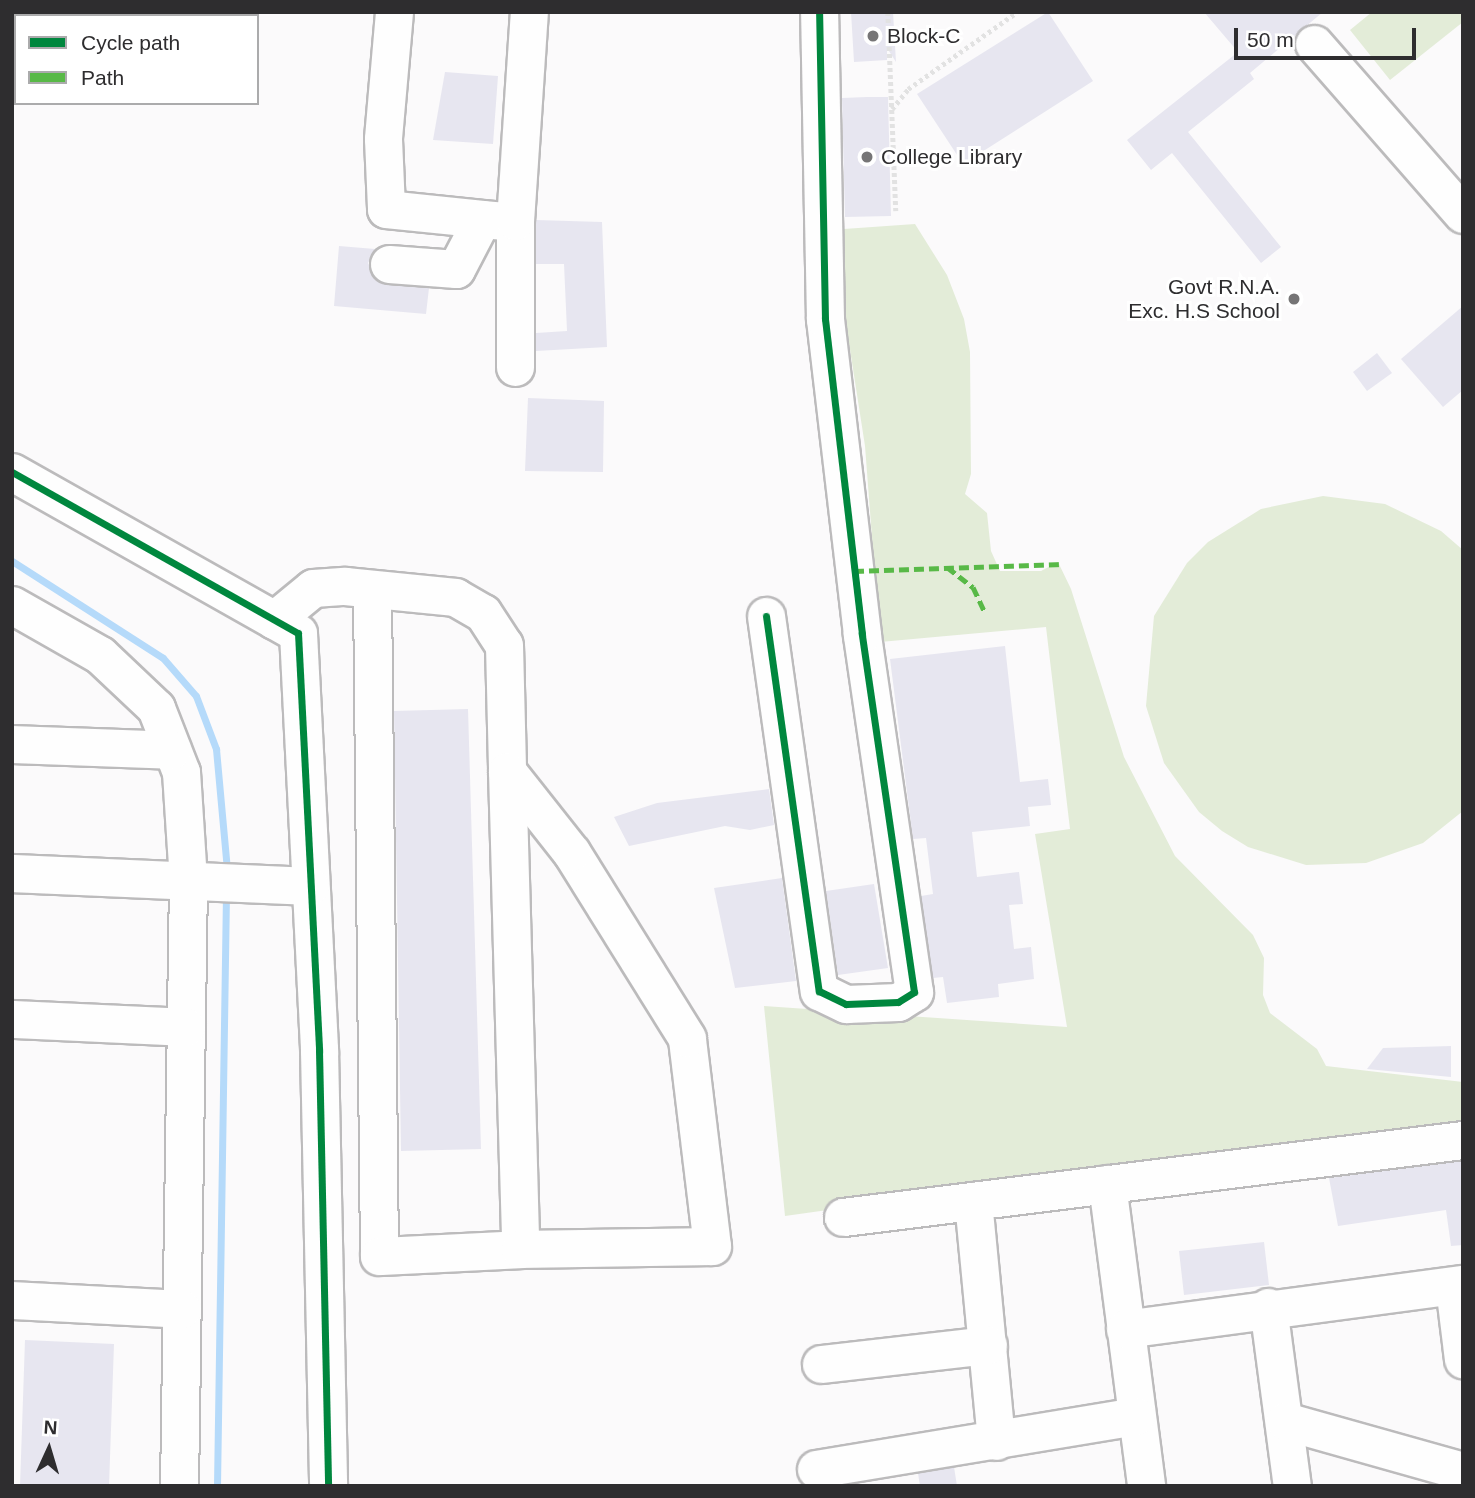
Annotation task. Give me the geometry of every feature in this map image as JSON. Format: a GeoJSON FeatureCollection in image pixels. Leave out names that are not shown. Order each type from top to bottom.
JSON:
{"type":"FeatureCollection","features":[{"type":"Feature","properties":{"kind":"street"},"geometry":{"type":"LineString","coordinates":[[394,12],[383,139],[386,209],[498,220]]}},
{"type":"Feature","properties":{"kind":"street"},"geometry":{"type":"LineString","coordinates":[[515,367],[498,220],[529,12]]}},
{"type":"Feature","properties":{"kind":"street"},"geometry":{"type":"LineString","coordinates":[[766,616],[819,991],[846,1004],[898,1002],[914,992],[862,634],[825,319],[818,12]]}},
{"type":"Feature","properties":{"kind":"street"},"geometry":{"type":"LineString","coordinates":[[1314,44],[1463,214]]}},
{"type":"Feature","properties":{"kind":"street"},"geometry":{"type":"LineString","coordinates":[[389,264],[456,269],[498,220]]}},
{"type":"Feature","properties":{"kind":"street"},"geometry":{"type":"LineString","coordinates":[[12,472],[298,633],[310,886],[328,1486]]}},
{"type":"Feature","properties":{"kind":"street"},"geometry":{"type":"LineString","coordinates":[[274,620],[313,588],[372,589],[455,597],[483,613],[504,645],[520,1249]]}},
{"type":"Feature","properties":{"kind":"street"},"geometry":{"type":"LineString","coordinates":[[372,589],[379,1256],[520,1249],[712,1246],[687,1038],[570,852],[507,771]]}},
{"type":"Feature","properties":{"kind":"street"},"geometry":{"type":"LineString","coordinates":[[20,615],[100,655],[156,708],[181,772],[214,882],[186,1027],[179,1486]]}},
{"type":"Feature","properties":{"kind":"street"},"geometry":{"type":"LineString","coordinates":[[12,744],[172,750]]}},
{"type":"Feature","properties":{"kind":"street"},"geometry":{"type":"LineString","coordinates":[[12,873],[310,886]]}},
{"type":"Feature","properties":{"kind":"street"},"geometry":{"type":"LineString","coordinates":[[12,1019],[186,1027]]}},
{"type":"Feature","properties":{"kind":"street"},"geometry":{"type":"LineString","coordinates":[[843,1217],[1463,1140]]}},
{"type":"Feature","properties":{"kind":"street"},"geometry":{"type":"LineString","coordinates":[[1107,1184],[1146,1486]]}},
{"type":"Feature","properties":{"kind":"street"},"geometry":{"type":"LineString","coordinates":[[973,1201],[996,1441]]}},
{"type":"Feature","properties":{"kind":"street"},"geometry":{"type":"LineString","coordinates":[[1125,1329],[1268,1307],[1458,1285],[1463,1360]]}},
{"type":"Feature","properties":{"kind":"street"},"geometry":{"type":"LineString","coordinates":[[12,1300],[182,1309]]}},
{"type":"Feature","properties":{"kind":"street"},"geometry":{"type":"LineString","coordinates":[[1268,1307],[1292,1486]]}},
{"type":"Feature","properties":{"kind":"street"},"geometry":{"type":"LineString","coordinates":[[821,1364],[988,1345]]}},
{"type":"Feature","properties":{"kind":"street"},"geometry":{"type":"LineString","coordinates":[[816,1469],[1136,1416]]}},
{"type":"Feature","properties":{"kind":"street"},"geometry":{"type":"LineString","coordinates":[[1285,1421],[1463,1471]]}},
{"type":"Feature","properties":{"kind":"path"},"geometry":{"type":"LineString","coordinates":[[888,12],[896,211]]}},
{"type":"Feature","properties":{"kind":"path"},"geometry":{"type":"LineString","coordinates":[[892,109],[908,89],[1017,12]]}},
{"type":"Feature","properties":{"kind":"green space"},"geometry":{"type":"Polygon","coordinates":[[[1372,12],[1463,12],[1463,22],[1390,80],[1350,30],[1372,12]]]}},
{"type":"Feature","properties":{"kind":"green space"},"geometry":{"type":"Polygon","coordinates":[[[915,224],[947,275],[964,319],[970,352],[971,474],[965,494],[987,513],[991,551],[1000,571],[1041,571],[1058,562],[1071,589],[1124,757],[1175,856],[1253,935],[1264,958],[1263,995],[1270,1013],[1317,1049],[1326,1066],[1463,1082],[1463,1121],[785,1216],[764,1006],[1067,1027],[1035,834],[1070,829],[1046,627],[880,642],[865,446],[837,266],[844,229],[915,224]]]}},
{"type":"Feature","properties":{"kind":"green space"},"geometry":{"type":"Polygon","coordinates":[[[1323,496],[1385,504],[1441,531],[1463,550],[1463,811],[1423,843],[1366,863],[1306,865],[1248,847],[1222,831],[1199,812],[1164,763],[1146,706],[1154,616],[1187,563],[1208,542],[1261,509],[1323,496]]]}},
{"type":"Feature","properties":{"kind":"building","name":"Block-C"},"geometry":{"type":"Polygon","coordinates":[[[851,12],[893,12],[896,62],[887,48],[887,60],[854,62],[851,12]]]}},
{"type":"Feature","properties":{"kind":"building"},"geometry":{"type":"Polygon","coordinates":[[[1048,12],[1093,81],[963,164],[917,94],[1048,12]]]}},
{"type":"Feature","properties":{"kind":"building"},"geometry":{"type":"Polygon","coordinates":[[[1204,12],[1323,12],[1250,73],[1254,79],[1188,132],[1281,247],[1261,263],[1172,153],[1151,170],[1127,140],[1238,52],[1204,12]]]}},
{"type":"Feature","properties":{"kind":"building"},"geometry":{"type":"Polygon","coordinates":[[[445,72],[498,76],[493,144],[433,140],[445,72]]]}},
{"type":"Feature","properties":{"kind":"building","name":"College Library"},"geometry":{"type":"Polygon","coordinates":[[[888,97],[891,216],[845,217],[842,98],[888,97]]]}},
{"type":"Feature","properties":{"kind":"building"},"geometry":{"type":"Polygon","coordinates":[[[536,220],[602,222],[607,347],[536,351],[536,333],[567,331],[564,264],[536,264],[536,220]]]}},
{"type":"Feature","properties":{"kind":"building"},"geometry":{"type":"Polygon","coordinates":[[[339,246],[375,249],[368,263],[378,282],[429,288],[426,314],[334,306],[339,246]]]}},
{"type":"Feature","properties":{"kind":"building"},"geometry":{"type":"Polygon","coordinates":[[[1463,306],[1463,390],[1443,407],[1401,359],[1463,306]]]}},
{"type":"Feature","properties":{"kind":"building"},"geometry":{"type":"Polygon","coordinates":[[[1377,353],[1392,373],[1367,391],[1353,372],[1377,353]]]}},
{"type":"Feature","properties":{"kind":"building"},"geometry":{"type":"Polygon","coordinates":[[[528,398],[604,401],[603,472],[525,471],[528,398]]]}},
{"type":"Feature","properties":{"kind":"building"},"geometry":{"type":"Polygon","coordinates":[[[1005,646],[1020,782],[1048,779],[1051,805],[1028,807],[1030,826],[972,832],[977,877],[1019,872],[1023,904],[1009,905],[1014,949],[1031,947],[1034,979],[998,984],[999,997],[947,1003],[943,977],[933,978],[921,896],[933,894],[926,838],[913,839],[890,659],[1005,646]]]}},
{"type":"Feature","properties":{"kind":"building"},"geometry":{"type":"Polygon","coordinates":[[[468,709],[481,1149],[401,1151],[394,711],[468,709]]]}},
{"type":"Feature","properties":{"kind":"building"},"geometry":{"type":"Polygon","coordinates":[[[769,789],[774,825],[750,830],[725,826],[629,846],[614,817],[657,803],[769,789]]]}},
{"type":"Feature","properties":{"kind":"building"},"geometry":{"type":"Polygon","coordinates":[[[782,878],[796,981],[735,988],[714,888],[782,878]]]}},
{"type":"Feature","properties":{"kind":"building"},"geometry":{"type":"Polygon","coordinates":[[[874,884],[888,968],[838,975],[826,891],[874,884]]]}},
{"type":"Feature","properties":{"kind":"building"},"geometry":{"type":"Polygon","coordinates":[[[1451,1046],[1451,1077],[1367,1069],[1383,1048],[1451,1046]]]}},
{"type":"Feature","properties":{"kind":"building"},"geometry":{"type":"Polygon","coordinates":[[[1463,1161],[1463,1245],[1451,1246],[1446,1210],[1338,1226],[1329,1178],[1463,1161]]]}},
{"type":"Feature","properties":{"kind":"building"},"geometry":{"type":"Polygon","coordinates":[[[1264,1242],[1269,1285],[1184,1295],[1179,1251],[1264,1242]]]}},
{"type":"Feature","properties":{"kind":"building"},"geometry":{"type":"Polygon","coordinates":[[[25,1340],[114,1344],[109,1486],[20,1486],[25,1340]]]}},
{"type":"Feature","properties":{"kind":"building"},"geometry":{"type":"Polygon","coordinates":[[[954,1467],[957,1486],[920,1486],[918,1473],[954,1467]]]}},
{"type":"Feature","properties":{"kind":"waterway"},"geometry":{"type":"LineString","coordinates":[[12,561],[163,658],[196,696],[216,749],[227,871]]}},
{"type":"Feature","properties":{"kind":"waterway"},"geometry":{"type":"LineString","coordinates":[[217,1486],[226,894]]}},
{"type":"Feature","properties":{"kind":"marked path"},"geometry":{"type":"LineString","coordinates":[[854,571],[1063,564]]}},
{"type":"Feature","properties":{"kind":"marked path"},"geometry":{"type":"LineString","coordinates":[[947,567],[973,587],[984,611]]}},
{"type":"Feature","properties":{"kind":"cycle path"},"geometry":{"type":"LineString","coordinates":[[766,616],[819,991],[846,1004],[898,1002],[914,992],[862,634],[825,319],[819,12]]}},
{"type":"Feature","properties":{"kind":"cycle path"},"geometry":{"type":"LineString","coordinates":[[12,472],[298,633],[319,1050],[328,1486]]}},
{"type":"Feature","properties":{"kind":"place","name":"Block-C"},"geometry":{"type":"Point","coordinates":[873,36]}},
{"type":"Feature","properties":{"kind":"place","name":"College Library"},"geometry":{"type":"Point","coordinates":[867,157]}},
{"type":"Feature","properties":{"kind":"place","name":"Govt R.N.A. Exc. H.S School"},"geometry":{"type":"Point","coordinates":[1294,299]}}]}
